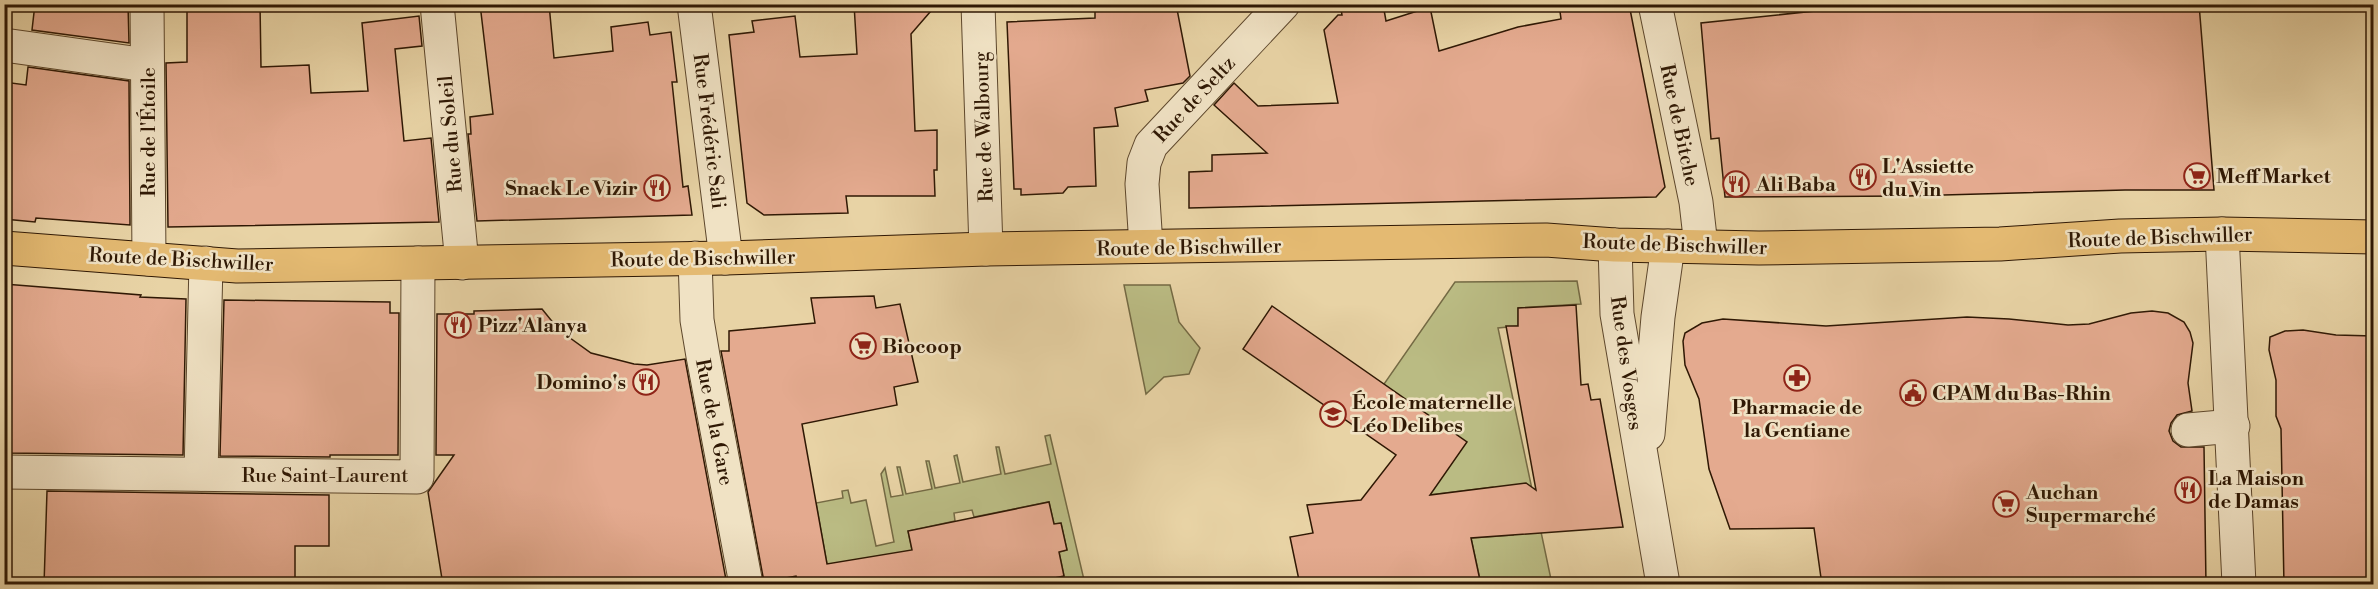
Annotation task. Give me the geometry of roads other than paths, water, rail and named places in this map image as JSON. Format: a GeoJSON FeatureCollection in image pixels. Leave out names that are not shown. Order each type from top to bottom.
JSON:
{"type":"FeatureCollection","features":[{"type":"Feature","properties":{"kind":"main road","name":"Route de Bischwiller"},"geometry":{"type":"LineString","coordinates":[[4,248],[237,266],[711,258],[986,249],[1546,240],[1615,245],[1759,248],[2000,244],[2120,236],[2222,234],[2373,237]]}},
{"type":"Feature","properties":{"kind":"street","name":"Rue de l'Étoile"},"geometry":{"type":"LineString","coordinates":[[147,4],[149,259]]}},
{"type":"Feature","properties":{"kind":"street","name":"Rue du Soleil"},"geometry":{"type":"LineString","coordinates":[[438,4],[462,263]]}},
{"type":"Feature","properties":{"kind":"street","name":"Rue Frédéric Sali"},"geometry":{"type":"LineString","coordinates":[[694,4],[711,258]]}},
{"type":"Feature","properties":{"kind":"street","name":"Rue de Walbourg"},"geometry":{"type":"LineString","coordinates":[[978,4],[986,249]]}},
{"type":"Feature","properties":{"kind":"street","name":"Rue de Seltz"},"geometry":{"type":"LineString","coordinates":[[1146,246],[1142,184],[1144,163],[1151,145],[1283,4]]}},
{"type":"Feature","properties":{"kind":"street","name":"Rue de Bitche"},"geometry":{"type":"LineString","coordinates":[[1655,4],[1696,201],[1701,246]]}},
{"type":"Feature","properties":{"kind":"street"},"geometry":{"type":"LineString","coordinates":[[4,45],[147,65]]}},
{"type":"Feature","properties":{"kind":"street"},"geometry":{"type":"LineString","coordinates":[[2222,234],[2239,585]]}},
{"type":"Feature","properties":{"kind":"street","name":"Rue des Vosges"},"geometry":{"type":"LineString","coordinates":[[1615,245],[1617,315],[1663,585]]}},
{"type":"Feature","properties":{"kind":"street","name":"Rue des Vosges"},"geometry":{"type":"LineString","coordinates":[[1644,481],[1668,246]]}},
{"type":"Feature","properties":{"kind":"street","name":"Rue de la Gare"},"geometry":{"type":"LineString","coordinates":[[711,258],[699,332],[746,585]]}},
{"type":"Feature","properties":{"kind":"street"},"geometry":{"type":"LineString","coordinates":[[201,474],[206,263]]}},
{"type":"Feature","properties":{"kind":"street","name":"Rue Saint-Laurent"},"geometry":{"type":"LineString","coordinates":[[4,472],[417,477],[418,263]]}},
{"type":"Feature","properties":{"kind":"street"},"geometry":{"type":"LineString","coordinates":[[2188,430],[2233,426]]}},
{"type":"Feature","properties":{"kind":"place","name":"Meff Market"},"geometry":{"type":"Point","coordinates":[2197,176]}},
{"type":"Feature","properties":{"kind":"place","name":"L'Assiette du Vin"},"geometry":{"type":"Point","coordinates":[1863,177]}},
{"type":"Feature","properties":{"kind":"place","name":"Ali Baba"},"geometry":{"type":"Point","coordinates":[1736,184]}},
{"type":"Feature","properties":{"kind":"place","name":"Snack Le Vizir"},"geometry":{"type":"Point","coordinates":[657,188]}},
{"type":"Feature","properties":{"kind":"place","name":"Pizz'Alanya"},"geometry":{"type":"Point","coordinates":[458,325]}},
{"type":"Feature","properties":{"kind":"place","name":"Biocoop"},"geometry":{"type":"Point","coordinates":[863,346]}},
{"type":"Feature","properties":{"kind":"place","name":"Pharmacie de la Gentiane"},"geometry":{"type":"Point","coordinates":[1797,378]}},
{"type":"Feature","properties":{"kind":"place","name":"Domino's"},"geometry":{"type":"Point","coordinates":[646,382]}},
{"type":"Feature","properties":{"kind":"place","name":"CPAM du Bas-Rhin"},"geometry":{"type":"Point","coordinates":[1913,393]}},
{"type":"Feature","properties":{"kind":"place","name":"École maternelle Léo Delibes"},"geometry":{"type":"Point","coordinates":[1333,414]}},
{"type":"Feature","properties":{"kind":"place","name":"La Maison de Damas"},"geometry":{"type":"Point","coordinates":[2188,490]}},
{"type":"Feature","properties":{"kind":"place","name":"Auchan Supermarché"},"geometry":{"type":"Point","coordinates":[2006,504]}}]}
